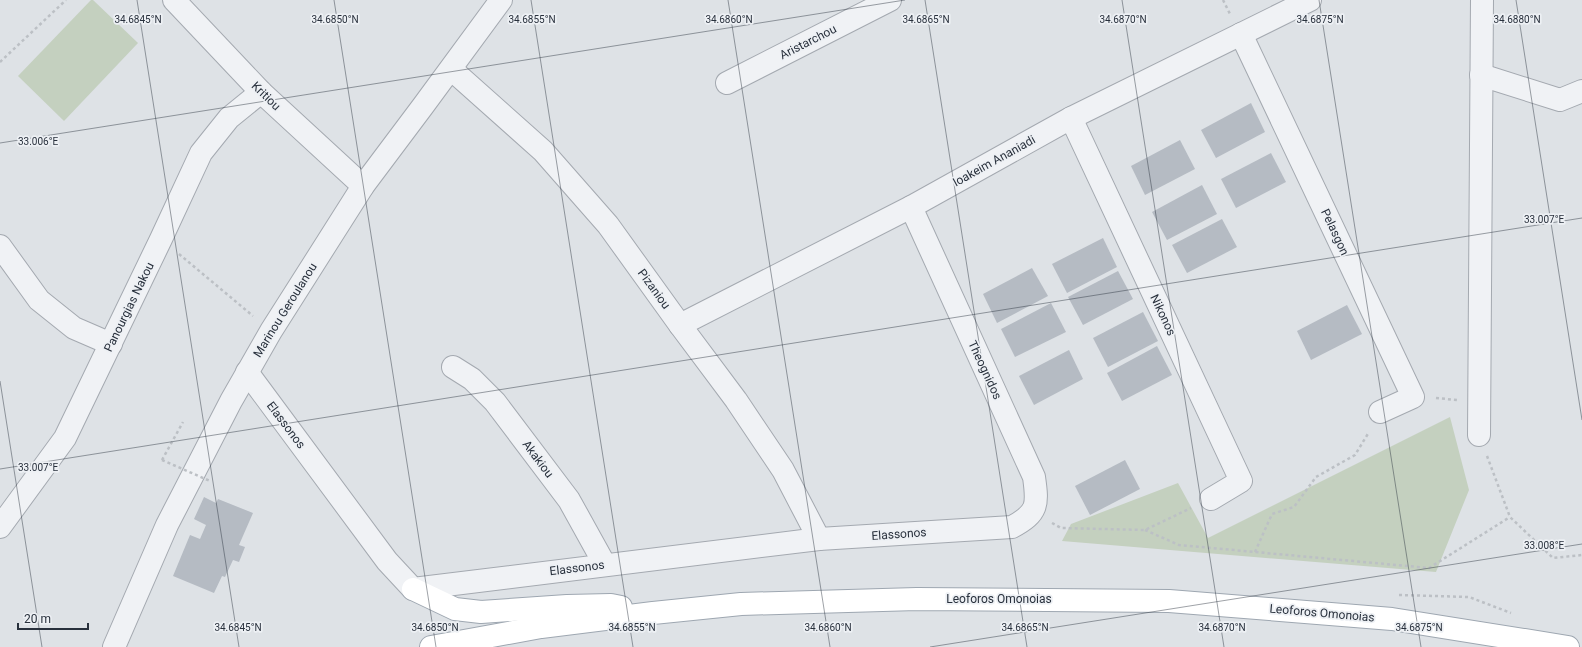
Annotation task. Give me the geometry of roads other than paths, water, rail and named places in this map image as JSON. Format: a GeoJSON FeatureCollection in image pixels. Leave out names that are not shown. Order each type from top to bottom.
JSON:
{"type":"FeatureCollection","features":[{"type":"Feature","properties":{"kind":"main road"},"geometry":{"type":"LineString","coordinates":[[413,588],[455,609],[481,612],[567,606],[611,605],[653,613]]}},
{"type":"Feature","properties":{"kind":"main road","name":"Leoforos Omonoias"},"geometry":{"type":"LineString","coordinates":[[431,647],[540,627],[741,604],[917,599],[1169,601],[1392,619],[1568,647]]}},
{"type":"Feature","properties":{"kind":"street","name":"Kritiou"},"geometry":{"type":"LineString","coordinates":[[174,0],[261,92],[363,186]]}},
{"type":"Feature","properties":{"kind":"street","name":"Marinou Geroulanou"},"geometry":{"type":"LineString","coordinates":[[114,647],[163,533],[270,331],[363,186],[501,0]]}},
{"type":"Feature","properties":{"kind":"street","name":"Aristarchou"},"geometry":{"type":"LineString","coordinates":[[727,83],[890,0]]}},
{"type":"Feature","properties":{"kind":"street","name":"Ioakeim Ananiadi"},"geometry":{"type":"LineString","coordinates":[[680,325],[910,207],[1070,118],[1310,0]]}},
{"type":"Feature","properties":{"kind":"street"},"geometry":{"type":"LineString","coordinates":[[1479,435],[1482,0]]}},
{"type":"Feature","properties":{"kind":"street","name":"Pelasgon"},"geometry":{"type":"LineString","coordinates":[[1241,34],[1413,397],[1380,412]]}},
{"type":"Feature","properties":{"kind":"street","name":"Pizaniou"},"geometry":{"type":"LineString","coordinates":[[451,69],[543,151],[608,225],[736,400],[783,470],[819,539]]}},
{"type":"Feature","properties":{"kind":"street"},"geometry":{"type":"LineString","coordinates":[[1481,75],[1560,100],[1582,91]]}},
{"type":"Feature","properties":{"kind":"street","name":"Panourgias Nakou"},"geometry":{"type":"LineString","coordinates":[[0,527],[65,438],[162,239],[201,153],[229,118],[261,92]]}},
{"type":"Feature","properties":{"kind":"street","name":"Nikonos"},"geometry":{"type":"LineString","coordinates":[[1070,118],[1241,481],[1211,499]]}},
{"type":"Feature","properties":{"kind":"street","name":"Theognidos"},"geometry":{"type":"LineString","coordinates":[[910,207],[1034,477],[1037,495],[1034,510],[1025,520],[1012,527]]}},
{"type":"Feature","properties":{"kind":"street"},"geometry":{"type":"LineString","coordinates":[[0,246],[39,300],[74,328],[111,344]]}},
{"type":"Feature","properties":{"kind":"street","name":"Akakiou"},"geometry":{"type":"LineString","coordinates":[[453,367],[472,378],[495,402],[569,500],[605,565]]}},
{"type":"Feature","properties":{"kind":"street","name":"Elassonos"},"geometry":{"type":"LineString","coordinates":[[247,372],[379,550],[413,588],[819,539],[1012,527]]}}]}
